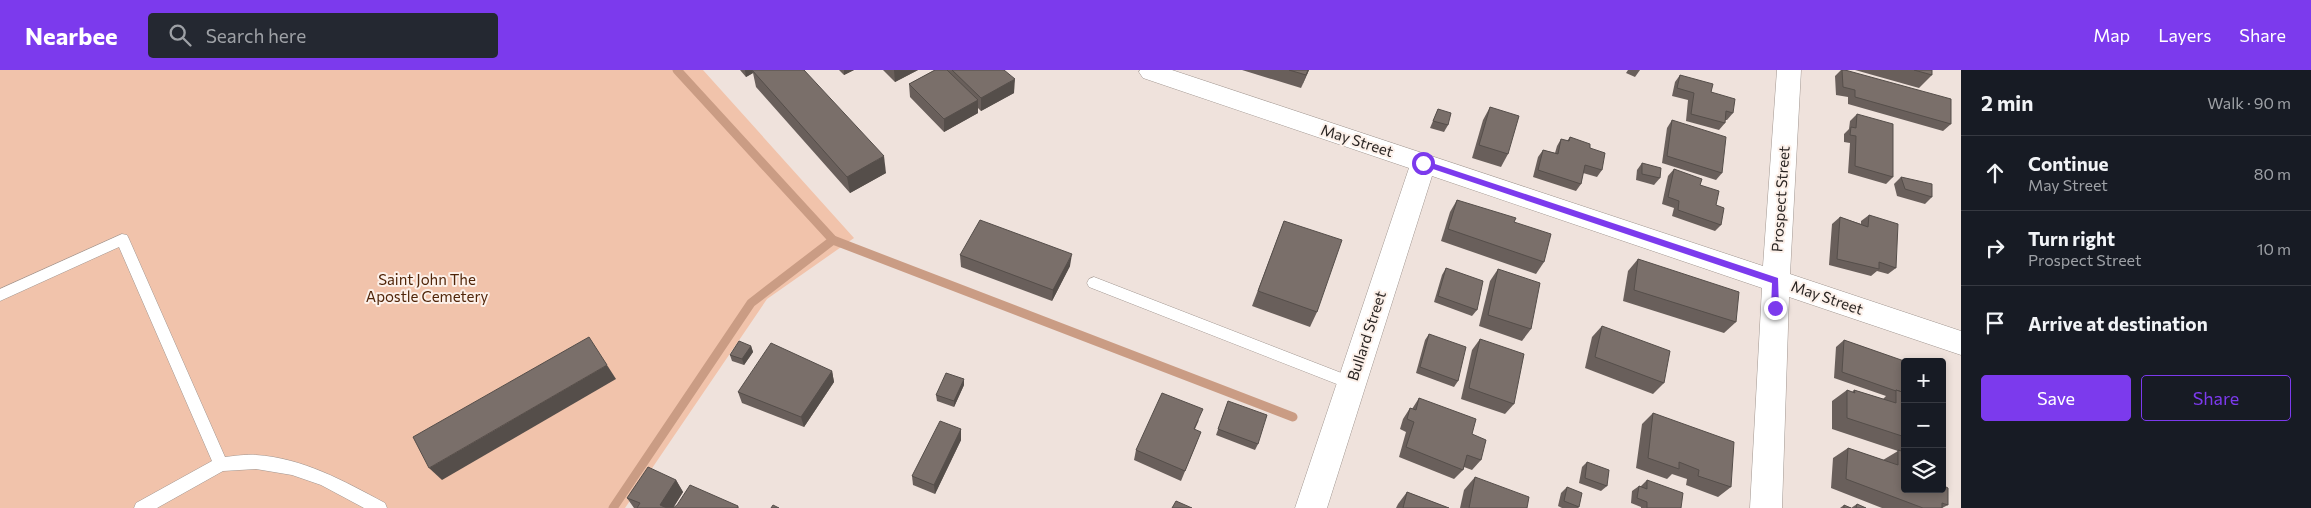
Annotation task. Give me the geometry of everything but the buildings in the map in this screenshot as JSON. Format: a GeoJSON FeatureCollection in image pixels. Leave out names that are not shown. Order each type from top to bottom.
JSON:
{"type":"FeatureCollection","features":[{"type":"Feature","properties":{"kind":"street","name":"Prospect Street"},"geometry":{"type":"LineString","coordinates":[[1766,508],[1776,281],[1789,70]]}},
{"type":"Feature","properties":{"kind":"street","name":"May Street"},"geometry":{"type":"LineString","coordinates":[[1152,72],[1961,343]]}},
{"type":"Feature","properties":{"kind":"street","name":"Bullard Street"},"geometry":{"type":"LineString","coordinates":[[1311,508],[1423,163]]}},
{"type":"Feature","properties":{"kind":"lane"},"geometry":{"type":"LineString","coordinates":[[0,295],[122,239],[221,464]]}},
{"type":"Feature","properties":{"kind":"lane"},"geometry":{"type":"LineString","coordinates":[[1094,283],[1352,384]]}},
{"type":"Feature","properties":{"kind":"lane"},"geometry":{"type":"LineString","coordinates":[[142,508],[221,464],[256,462],[292,468],[325,479],[379,508]]}},
{"type":"Feature","properties":{"kind":"green space","name":"Saint John The Apostle Cemetery"},"geometry":{"type":"Polygon","coordinates":[[[0,70],[703,70],[854,238],[767,299],[625,508],[0,508],[0,70]]]}},
{"type":"Feature","properties":{"kind":"waterway"},"geometry":{"type":"LineString","coordinates":[[677,70],[833,240]]}},
{"type":"Feature","properties":{"kind":"waterway"},"geometry":{"type":"LineString","coordinates":[[613,508],[751,303],[833,240]]}},
{"type":"Feature","properties":{"kind":"waterway"},"geometry":{"type":"LineString","coordinates":[[833,240],[1293,417]]}},
{"type":"Feature","properties":{"kind":"route"},"geometry":{"type":"LineString","coordinates":[[1423,163],[1776,281],[1775,308]]}}]}
